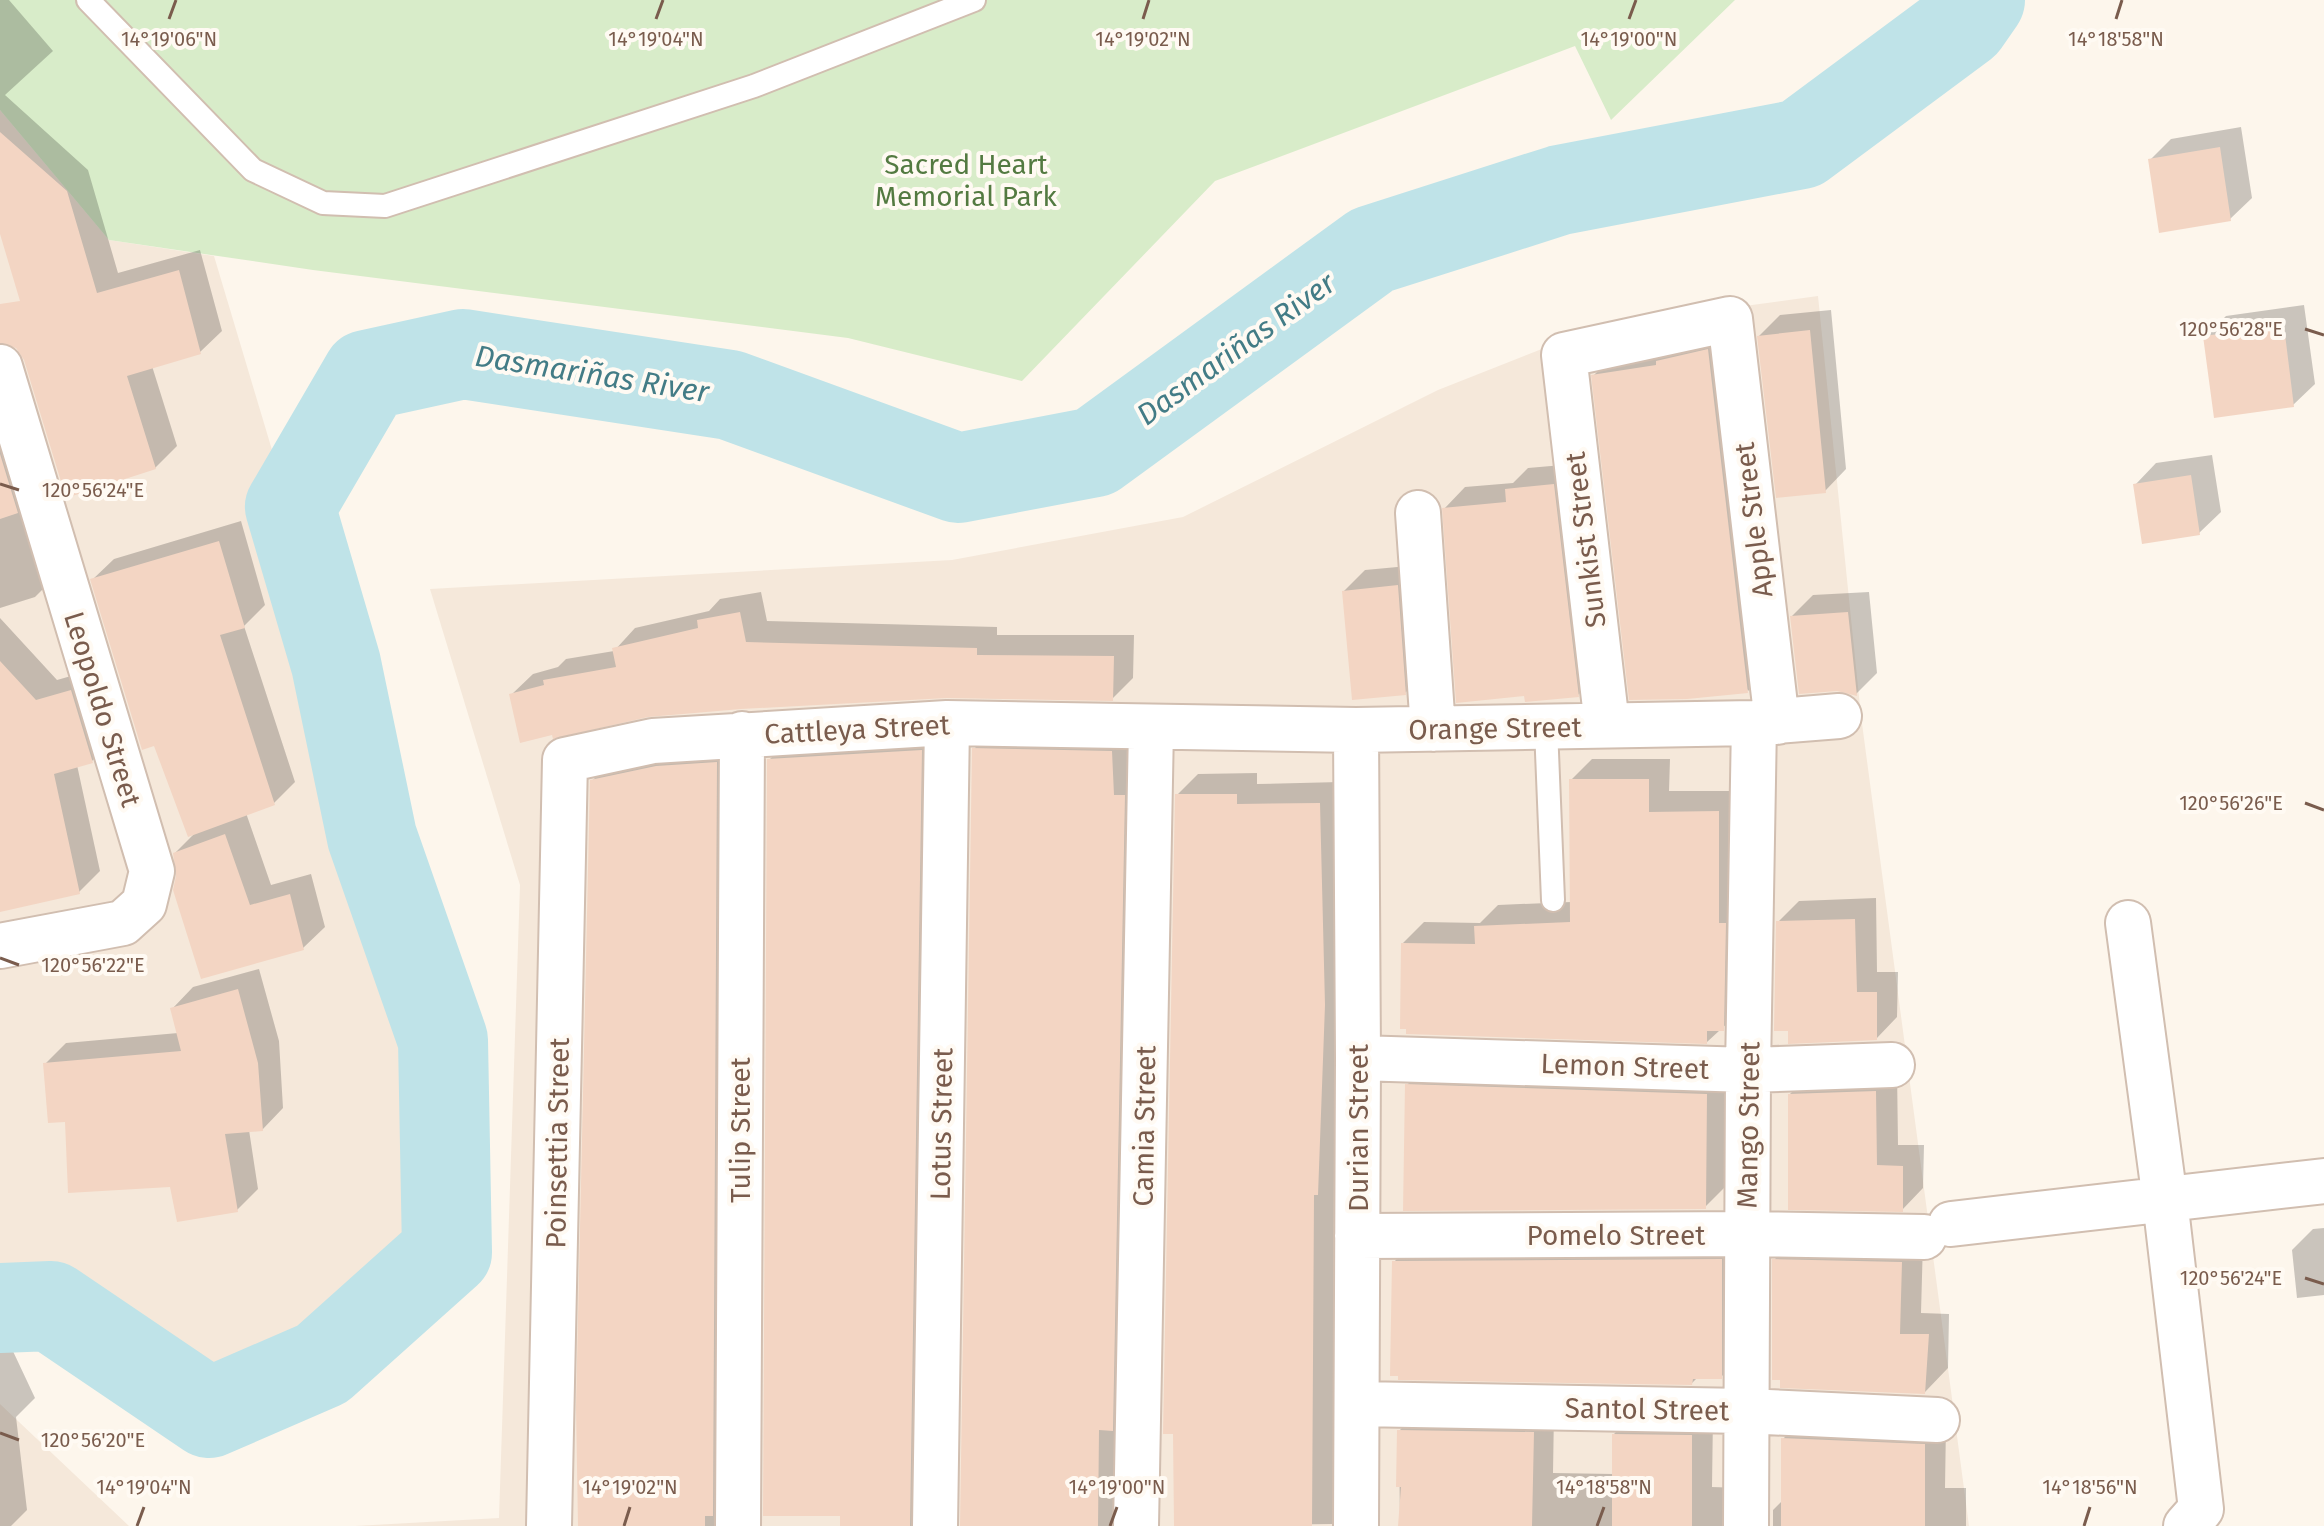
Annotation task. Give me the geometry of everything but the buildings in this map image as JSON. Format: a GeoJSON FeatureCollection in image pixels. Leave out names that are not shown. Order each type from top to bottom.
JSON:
{"type":"FeatureCollection","features":[{"type":"Feature","properties":{"kind":"street","name":"Sunkist Street"},"geometry":{"type":"LineString","coordinates":[[1607,725],[1564,355],[1730,319]]}},
{"type":"Feature","properties":{"kind":"street","name":"Apple Street"},"geometry":{"type":"LineString","coordinates":[[1730,319],[1765,722]]}},
{"type":"Feature","properties":{"kind":"street","name":"Leopoldo Street"},"geometry":{"type":"LineString","coordinates":[[0,367],[152,871],[144,904],[123,923],[0,946]]}},
{"type":"Feature","properties":{"kind":"street"},"geometry":{"type":"LineString","coordinates":[[1418,513],[1433,729]]}},
{"type":"Feature","properties":{"kind":"street","name":"Orange Street"},"geometry":{"type":"LineString","coordinates":[[1151,727],[1356,730],[1546,728],[1765,722],[1839,716]]}},
{"type":"Feature","properties":{"kind":"street","name":"Mango Street"},"geometry":{"type":"LineString","coordinates":[[1746,1526],[1748,1070],[1765,722]]}},
{"type":"Feature","properties":{"kind":"street","name":"Cattleya Street"},"geometry":{"type":"LineString","coordinates":[[565,760],[653,741],[742,734],[947,723],[1151,727]]}},
{"type":"Feature","properties":{"kind":"street","name":"Lotus Street"},"geometry":{"type":"LineString","coordinates":[[935,1526],[947,723]]}},
{"type":"Feature","properties":{"kind":"street","name":"Camia Street"},"geometry":{"type":"LineString","coordinates":[[1136,1526],[1151,727]]}},
{"type":"Feature","properties":{"kind":"street","name":"Durian Street"},"geometry":{"type":"LineString","coordinates":[[1356,730],[1356,1526]]}},
{"type":"Feature","properties":{"kind":"street","name":"Tulip Street"},"geometry":{"type":"LineString","coordinates":[[738,1526],[742,734]]}},
{"type":"Feature","properties":{"kind":"street","name":"Poinsettia Street"},"geometry":{"type":"LineString","coordinates":[[549,1526],[565,760]]}},
{"type":"Feature","properties":{"kind":"street"},"geometry":{"type":"LineString","coordinates":[[2128,923],[2165,1200],[2201,1509],[2186,1526]]}},
{"type":"Feature","properties":{"kind":"street","name":"Lemon Street"},"geometry":{"type":"LineString","coordinates":[[1358,1058],[1748,1070],[1892,1065]]}},
{"type":"Feature","properties":{"kind":"street","name":"Pomelo Street"},"geometry":{"type":"LineString","coordinates":[[1357,1236],[1937,1230],[2324,1181]]}},
{"type":"Feature","properties":{"kind":"street","name":"Santol Street"},"geometry":{"type":"LineString","coordinates":[[1357,1404],[1745,1411],[1937,1420]]}},
{"type":"Feature","properties":{"kind":"lane"},"geometry":{"type":"LineString","coordinates":[[88,0],[253,170],[323,203],[385,206],[754,86],[974,0]]}},
{"type":"Feature","properties":{"kind":"lane"},"geometry":{"type":"LineString","coordinates":[[1546,728],[1553,900]]}},
{"type":"Feature","properties":{"kind":"shaded area"},"geometry":{"type":"Polygon","coordinates":[[[0,110],[109,240],[214,256],[336,664],[372,837],[443,1040],[447,1252],[322,1364],[209,1413],[51,1306],[0,1308],[0,110]]]}},
{"type":"Feature","properties":{"kind":"shaded area"},"geometry":{"type":"Polygon","coordinates":[[[1818,296],[1861,716],[1969,1526],[355,1526],[499,1518],[520,885],[430,589],[952,560],[1183,517],[1438,390],[1603,325],[1818,296]]]}},
{"type":"Feature","properties":{"kind":"shaded area"},"geometry":{"type":"Polygon","coordinates":[[[0,1404],[129,1526],[0,1526],[0,1404]]]}},
{"type":"Feature","properties":{"kind":"green space","name":"Sacred Heart Memorial Park"},"geometry":{"type":"Polygon","coordinates":[[[0,0],[1735,0],[1611,120],[1575,46],[1215,181],[1022,381],[848,338],[313,270],[109,240],[0,110],[0,0]]]}},
{"type":"Feature","properties":{"kind":"waterway","name":"Dasmariñas River"},"geometry":{"type":"LineString","coordinates":[[0,1308],[51,1306],[209,1413],[322,1364],[447,1252],[443,1040],[372,837],[336,664],[290,507],[367,375],[463,354],[730,395],[958,478],[1095,452],[1372,250],[1560,190],[1801,144],[1964,23],[1980,0]]}}]}
